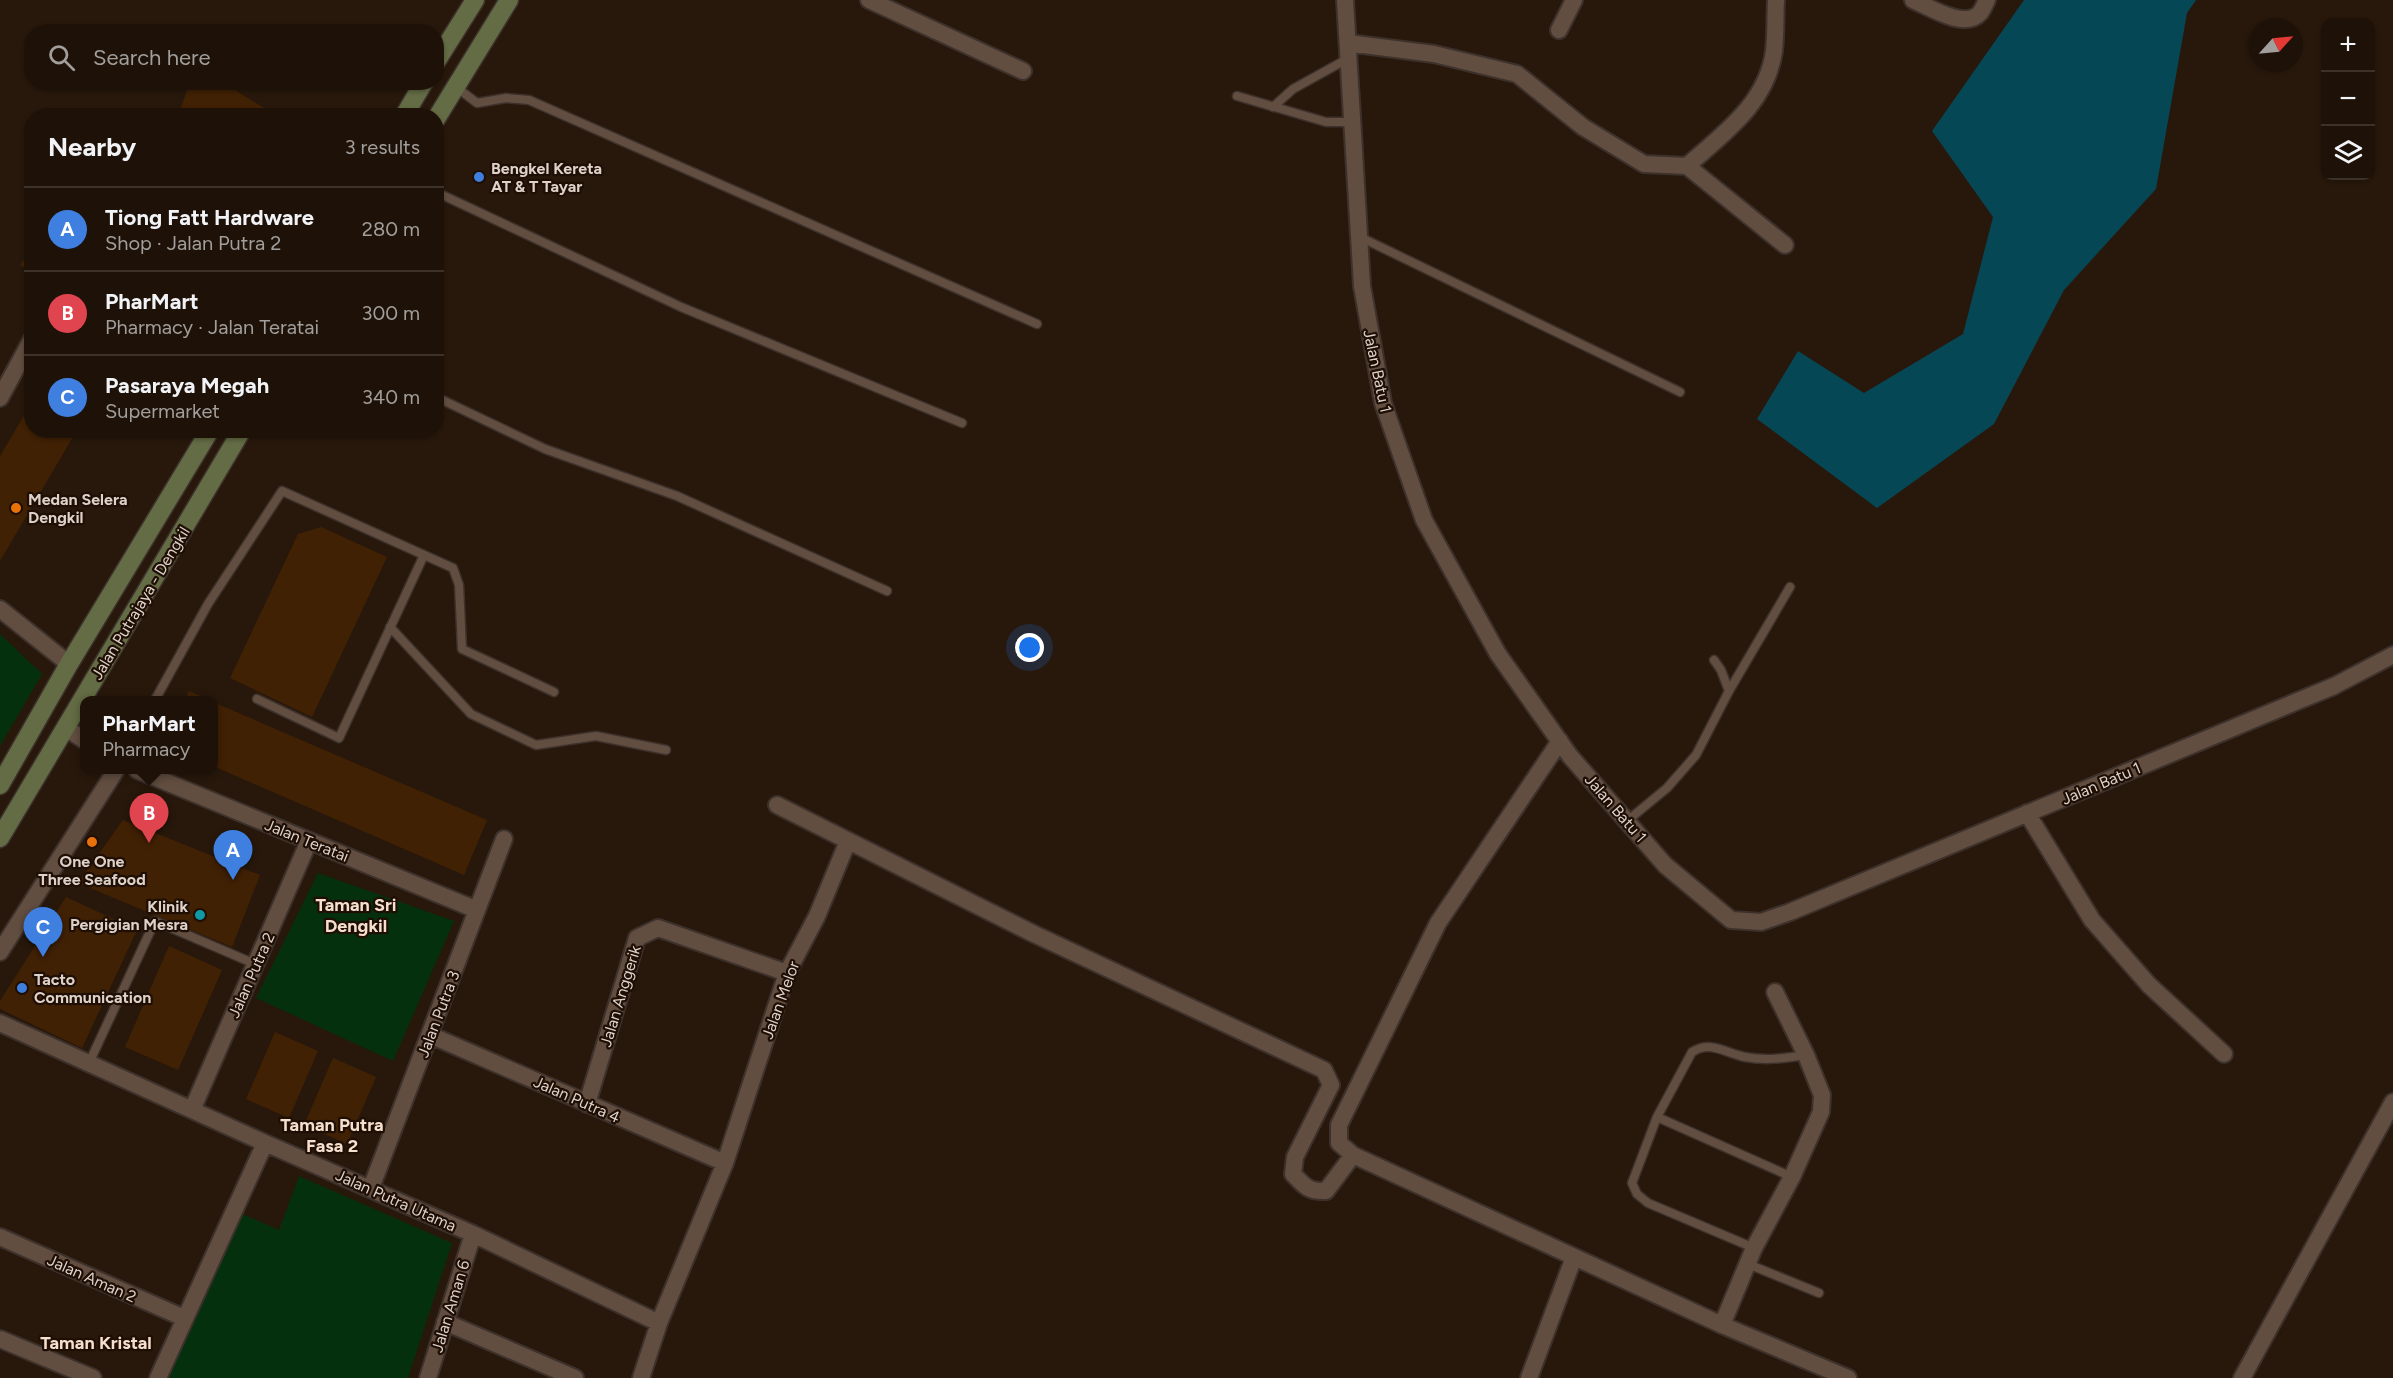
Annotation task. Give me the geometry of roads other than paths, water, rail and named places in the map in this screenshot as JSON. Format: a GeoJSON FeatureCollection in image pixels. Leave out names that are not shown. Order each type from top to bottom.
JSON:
{"type":"FeatureCollection","features":[{"type":"Feature","properties":{"kind":"main road"},"geometry":{"type":"LineString","coordinates":[[444,49],[475,0]]}},
{"type":"Feature","properties":{"kind":"main road"},"geometry":{"type":"LineString","coordinates":[[443,108],[509,0]]}},
{"type":"Feature","properties":{"kind":"main road"},"geometry":{"type":"LineString","coordinates":[[409,108],[419,90]]}},
{"type":"Feature","properties":{"kind":"main road","name":"Jalan Putrajaya - Dengkil"},"geometry":{"type":"LineString","coordinates":[[0,785],[69,664],[205,438]]}},
{"type":"Feature","properties":{"kind":"main road","name":"Jalan Putrajaya - Dengkil"},"geometry":{"type":"LineString","coordinates":[[85,696],[237,438]]}},
{"type":"Feature","properties":{"kind":"main road","name":"Jalan Putrajaya - Dengkil"},"geometry":{"type":"LineString","coordinates":[[0,838],[80,704]]}},
{"type":"Feature","properties":{"kind":"street"},"geometry":{"type":"LineString","coordinates":[[869,0],[1023,71]]}},
{"type":"Feature","properties":{"kind":"street","name":"Jalan Batu 1"},"geometry":{"type":"LineString","coordinates":[[1346,0],[1362,286],[1383,403],[1424,520],[1498,654],[1560,741],[1665,865],[1731,920],[1761,922],[1790,912],[2334,686],[2393,655]]}},
{"type":"Feature","properties":{"kind":"street"},"geometry":{"type":"LineString","coordinates":[[1559,30],[1574,0]]}},
{"type":"Feature","properties":{"kind":"street"},"geometry":{"type":"LineString","coordinates":[[1688,166],[1740,119],[1759,95],[1774,52],[1776,0]]}},
{"type":"Feature","properties":{"kind":"street"},"geometry":{"type":"LineString","coordinates":[[1913,0],[1959,20],[1969,20],[1979,14],[1987,0]]}},
{"type":"Feature","properties":{"kind":"street"},"geometry":{"type":"LineString","coordinates":[[1349,51],[1434,54],[1517,74],[1583,127],[1644,164],[1688,166],[1785,245]]}},
{"type":"Feature","properties":{"kind":"street"},"geometry":{"type":"LineString","coordinates":[[0,398],[24,354]]}},
{"type":"Feature","properties":{"kind":"street"},"geometry":{"type":"LineString","coordinates":[[0,609],[69,664]]}},
{"type":"Feature","properties":{"kind":"street"},"geometry":{"type":"LineString","coordinates":[[66,728],[80,737]]}},
{"type":"Feature","properties":{"kind":"street"},"geometry":{"type":"LineString","coordinates":[[1560,741],[1438,923],[1339,1125],[1339,1143],[1353,1155],[1722,1324],[1848,1378]]}},
{"type":"Feature","properties":{"kind":"street"},"geometry":{"type":"LineString","coordinates":[[0,952],[113,774]]}},
{"type":"Feature","properties":{"kind":"street","name":"Jalan Teratai"},"geometry":{"type":"LineString","coordinates":[[147,774],[477,910]]}},
{"type":"Feature","properties":{"kind":"street"},"geometry":{"type":"LineString","coordinates":[[777,805],[1032,933],[1324,1070],[1331,1085],[1295,1157],[1293,1174],[1303,1185],[1314,1192],[1326,1191],[1353,1155]]}},
{"type":"Feature","properties":{"kind":"street"},"geometry":{"type":"LineString","coordinates":[[2028,813],[2092,920],[2149,985],[2224,1054]]}},
{"type":"Feature","properties":{"kind":"street","name":"Jalan Putra 3"},"geometry":{"type":"LineString","coordinates":[[372,1188],[504,839]]}},
{"type":"Feature","properties":{"kind":"street","name":"Jalan Putra 2"},"geometry":{"type":"LineString","coordinates":[[192,1110],[309,841]]}},
{"type":"Feature","properties":{"kind":"street","name":"Jalan Melor"},"geometry":{"type":"LineString","coordinates":[[641,1378],[659,1323],[725,1163],[788,973],[817,916],[848,841]]}},
{"type":"Feature","properties":{"kind":"street","name":"Jalan Anggerik"},"geometry":{"type":"LineString","coordinates":[[587,1104],[637,938],[657,928],[788,973]]}},
{"type":"Feature","properties":{"kind":"street"},"geometry":{"type":"LineString","coordinates":[[1722,1324],[1751,1256],[1792,1177],[1821,1112],[1822,1095],[1806,1055],[1775,992]]}},
{"type":"Feature","properties":{"kind":"street","name":"Jalan Putra Utama"},"geometry":{"type":"LineString","coordinates":[[0,1023],[265,1143],[372,1188],[659,1323]]}},
{"type":"Feature","properties":{"kind":"street","name":"Jalan Putra 4"},"geometry":{"type":"LineString","coordinates":[[430,1035],[725,1163]]}},
{"type":"Feature","properties":{"kind":"street"},"geometry":{"type":"LineString","coordinates":[[2242,1378],[2393,1102]]}},
{"type":"Feature","properties":{"kind":"street"},"geometry":{"type":"LineString","coordinates":[[158,1378],[265,1143]]}},
{"type":"Feature","properties":{"kind":"street","name":"Jalan Aman 6"},"geometry":{"type":"LineString","coordinates":[[428,1378],[473,1234]]}},
{"type":"Feature","properties":{"kind":"street","name":"Jalan Aman 2"},"geometry":{"type":"LineString","coordinates":[[0,1237],[184,1318]]}},
{"type":"Feature","properties":{"kind":"street"},"geometry":{"type":"LineString","coordinates":[[1529,1378],[1574,1257]]}},
{"type":"Feature","properties":{"kind":"street"},"geometry":{"type":"LineString","coordinates":[[445,1322],[576,1378]]}},
{"type":"Feature","properties":{"kind":"street"},"geometry":{"type":"LineString","coordinates":[[0,1338],[93,1378]]}},
{"type":"Feature","properties":{"kind":"lane"},"geometry":{"type":"LineString","coordinates":[[1273,107],[1293,89],[1349,51]]}},
{"type":"Feature","properties":{"kind":"lane"},"geometry":{"type":"LineString","coordinates":[[456,87],[477,103],[506,98],[529,100],[1036,324]]}},
{"type":"Feature","properties":{"kind":"lane"},"geometry":{"type":"LineString","coordinates":[[1237,96],[1326,122],[1353,122]]}},
{"type":"Feature","properties":{"kind":"lane"},"geometry":{"type":"LineString","coordinates":[[444,196],[681,307],[962,423]]}},
{"type":"Feature","properties":{"kind":"lane"},"geometry":{"type":"LineString","coordinates":[[1359,237],[1680,392]]}},
{"type":"Feature","properties":{"kind":"lane"},"geometry":{"type":"LineString","coordinates":[[444,401],[545,448],[678,496],[887,591]]}},
{"type":"Feature","properties":{"kind":"lane"},"geometry":{"type":"LineString","coordinates":[[157,696],[208,604],[282,491],[453,568],[459,585],[462,649],[554,692]]}},
{"type":"Feature","properties":{"kind":"lane"},"geometry":{"type":"LineString","coordinates":[[257,699],[339,738],[424,555]]}},
{"type":"Feature","properties":{"kind":"lane"},"geometry":{"type":"LineString","coordinates":[[1627,821],[1667,788],[1696,755],[1729,691],[1790,587]]}},
{"type":"Feature","properties":{"kind":"lane"},"geometry":{"type":"LineString","coordinates":[[390,627],[471,714],[536,745],[596,736],[666,750]]}},
{"type":"Feature","properties":{"kind":"lane"},"geometry":{"type":"LineString","coordinates":[[1714,660],[1721,670],[1729,691]]}},
{"type":"Feature","properties":{"kind":"lane"},"geometry":{"type":"LineString","coordinates":[[89,1063],[155,921],[255,964]]}},
{"type":"Feature","properties":{"kind":"lane"},"geometry":{"type":"LineString","coordinates":[[1806,1055],[1778,1059],[1745,1057],[1716,1047],[1702,1046],[1692,1052],[1658,1118],[1632,1183],[1637,1194],[1648,1203],[1819,1293]]}},
{"type":"Feature","properties":{"kind":"lane"},"geometry":{"type":"LineString","coordinates":[[1658,1118],[1792,1177]]}},
{"type":"Feature","properties":{"kind":"water"},"geometry":{"type":"Polygon","coordinates":[[[2024,0],[2196,0],[2187,13],[2156,189],[2064,290],[1994,424],[1877,508],[1757,419],[1798,351],[1864,393],[1963,334],[1993,217],[1932,131],[2024,0]]]}},
{"type":"Feature","properties":{"kind":"place","name":"Bengkel Kereta AT & T Tayar"},"geometry":{"type":"Point","coordinates":[479,177]}},
{"type":"Feature","properties":{"kind":"place","name":"Medan Selera Dengkil"},"geometry":{"type":"Point","coordinates":[16,508]}},
{"type":"Feature","properties":{"kind":"place","name":"One One Three Seafood"},"geometry":{"type":"Point","coordinates":[92,842]}},
{"type":"Feature","properties":{"kind":"place","name":"PharMart"},"geometry":{"type":"Point","coordinates":[149,843]}},
{"type":"Feature","properties":{"kind":"place","name":"Tiong Fatt Hardware"},"geometry":{"type":"Point","coordinates":[233,880]}},
{"type":"Feature","properties":{"kind":"place","name":"Klinik Pergigian Mesra"},"geometry":{"type":"Point","coordinates":[200,915]}},
{"type":"Feature","properties":{"kind":"place","name":"Pasaraya Megah"},"geometry":{"type":"Point","coordinates":[43,957]}},
{"type":"Feature","properties":{"kind":"place","name":"Tacto Communication"},"geometry":{"type":"Point","coordinates":[22,988]}},
{"type":"Feature","properties":{"kind":"district","name":"Taman Sri Dengkil"},"geometry":{"type":"Point","coordinates":[356,915]}},
{"type":"Feature","properties":{"kind":"district","name":"Taman Putra Fasa 2"},"geometry":{"type":"Point","coordinates":[332,1135]}},
{"type":"Feature","properties":{"kind":"district","name":"Taman Kristal"},"geometry":{"type":"Point","coordinates":[96,1343]}}]}
